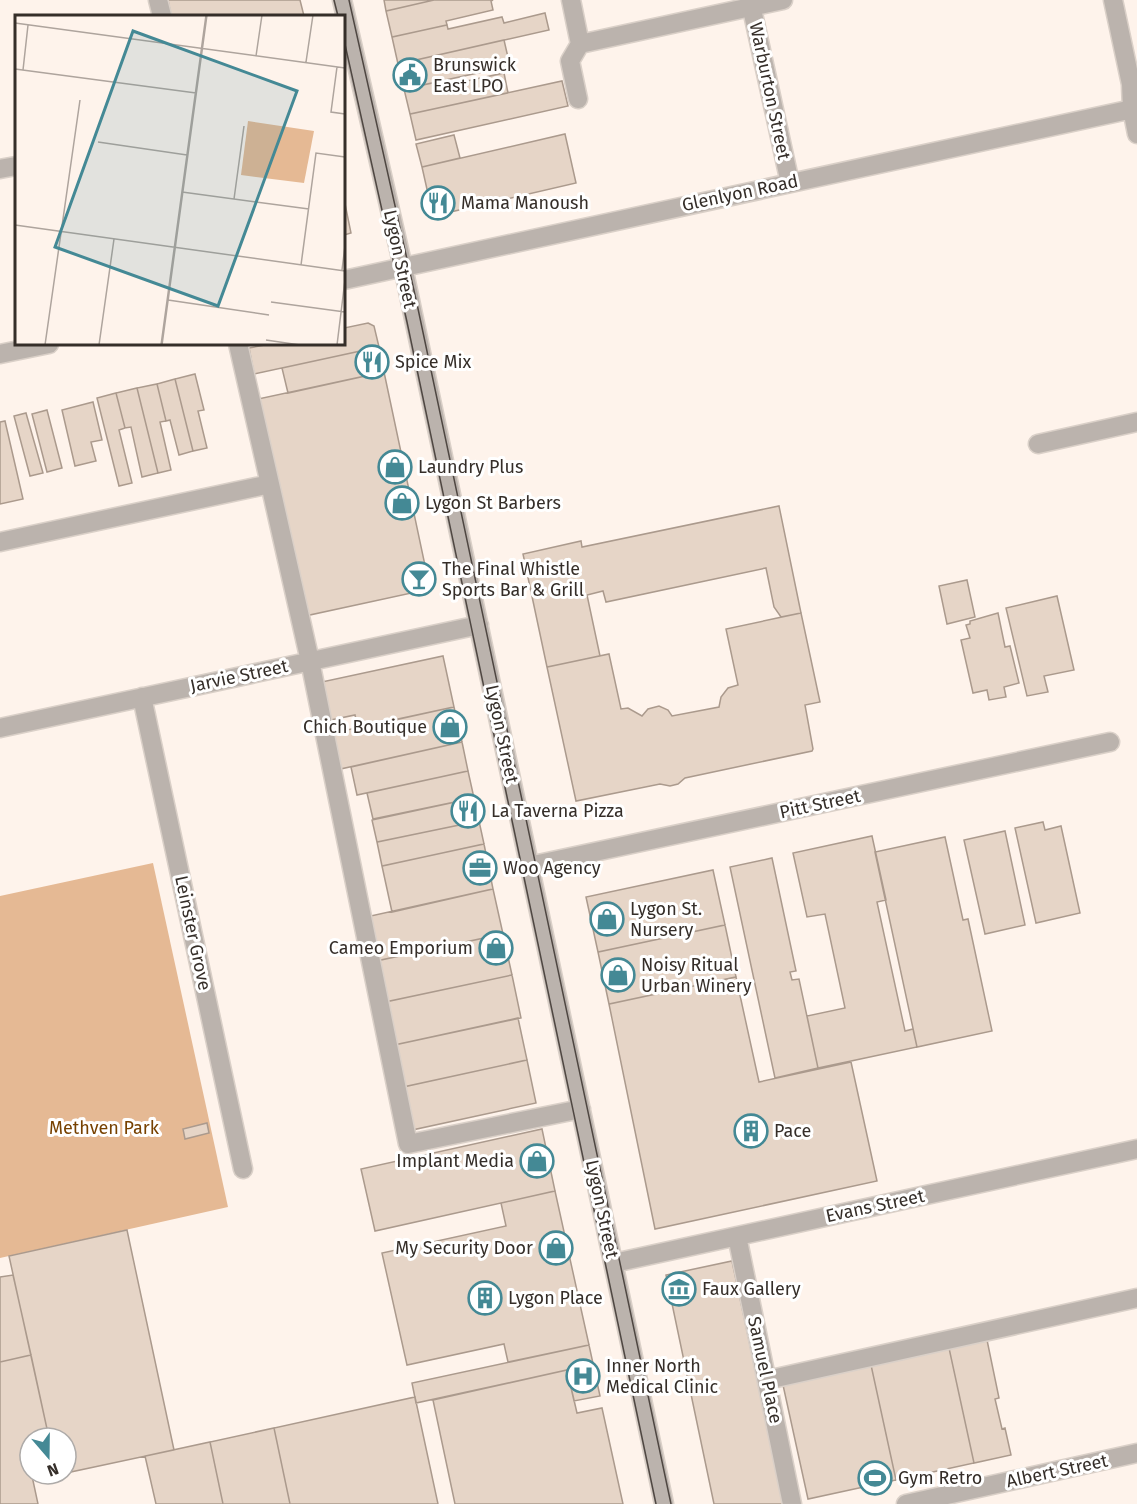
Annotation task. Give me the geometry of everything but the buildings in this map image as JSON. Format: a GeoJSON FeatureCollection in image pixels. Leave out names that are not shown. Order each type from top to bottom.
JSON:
{"type":"FeatureCollection","features":[{"type":"Feature","properties":{"kind":"street"},"geometry":{"type":"LineString","coordinates":[[158,0],[162,15]]}},
{"type":"Feature","properties":{"kind":"street","name":"Lygon Street"},"geometry":{"type":"LineString","coordinates":[[342,0],[403,267],[664,1504]]}},
{"type":"Feature","properties":{"kind":"street"},"geometry":{"type":"LineString","coordinates":[[571,0],[580,45],[570,61],[578,99]]}},
{"type":"Feature","properties":{"kind":"street"},"geometry":{"type":"LineString","coordinates":[[580,45],[751,3],[783,0]]}},
{"type":"Feature","properties":{"kind":"street"},"geometry":{"type":"LineString","coordinates":[[1113,0],[1131,84],[1137,134]]}},
{"type":"Feature","properties":{"kind":"street","name":"Warburton Street"},"geometry":{"type":"LineString","coordinates":[[751,3],[790,183]]}},
{"type":"Feature","properties":{"kind":"street","name":"Glenlyon Road"},"geometry":{"type":"LineString","coordinates":[[345,280],[1134,108]]}},
{"type":"Feature","properties":{"kind":"street"},"geometry":{"type":"LineString","coordinates":[[0,169],[15,166]]}},
{"type":"Feature","properties":{"kind":"street"},"geometry":{"type":"LineString","coordinates":[[0,354],[44,345]]}},
{"type":"Feature","properties":{"kind":"street"},"geometry":{"type":"LineString","coordinates":[[238,345],[310,661],[408,1144],[581,1109]]}},
{"type":"Feature","properties":{"kind":"street"},"geometry":{"type":"LineString","coordinates":[[1038,444],[1137,422]]}},
{"type":"Feature","properties":{"kind":"street"},"geometry":{"type":"LineString","coordinates":[[0,542],[270,484]]}},
{"type":"Feature","properties":{"kind":"street","name":"Jarvie Street"},"geometry":{"type":"LineString","coordinates":[[0,728],[479,625]]}},
{"type":"Feature","properties":{"kind":"street","name":"Leinster Grove"},"geometry":{"type":"LineString","coordinates":[[142,697],[243,1169]]}},
{"type":"Feature","properties":{"kind":"street","name":"Pitt Street"},"geometry":{"type":"LineString","coordinates":[[529,866],[1110,742]]}},
{"type":"Feature","properties":{"kind":"street","name":"Evans Street"},"geometry":{"type":"LineString","coordinates":[[614,1263],[1137,1149]]}},
{"type":"Feature","properties":{"kind":"street","name":"Samuel Place"},"geometry":{"type":"LineString","coordinates":[[737,1236],[792,1504]]}},
{"type":"Feature","properties":{"kind":"street"},"geometry":{"type":"LineString","coordinates":[[767,1380],[1137,1298]]}},
{"type":"Feature","properties":{"kind":"street","name":"Albert Street"},"geometry":{"type":"LineString","coordinates":[[906,1504],[1137,1454]]}},
{"type":"Feature","properties":{"kind":"green space","name":"Methven Park"},"geometry":{"type":"Polygon","coordinates":[[[153,863],[228,1207],[0,1258],[0,896],[153,863]]]}},
{"type":"Feature","properties":{"kind":"tram line"},"geometry":{"type":"LineString","coordinates":[[334,0],[338,15]]}},
{"type":"Feature","properties":{"kind":"tram line"},"geometry":{"type":"LineString","coordinates":[[349,0],[417,304],[671,1504]]}},
{"type":"Feature","properties":{"kind":"tram line"},"geometry":{"type":"LineString","coordinates":[[345,44],[407,322],[656,1504]]}},
{"type":"Feature","properties":{"kind":"place","name":"Brunswick East LPO"},"geometry":{"type":"Point","coordinates":[410,75]}},
{"type":"Feature","properties":{"kind":"place","name":"Mama Manoush"},"geometry":{"type":"Point","coordinates":[438,203]}},
{"type":"Feature","properties":{"kind":"place","name":"Spice Mix"},"geometry":{"type":"Point","coordinates":[372,362]}},
{"type":"Feature","properties":{"kind":"place","name":"Laundry Plus"},"geometry":{"type":"Point","coordinates":[395,467]}},
{"type":"Feature","properties":{"kind":"place","name":"Lygon St Barbers"},"geometry":{"type":"Point","coordinates":[402,503]}},
{"type":"Feature","properties":{"kind":"place","name":"The Final Whistle Sports Bar & Grill"},"geometry":{"type":"Point","coordinates":[419,579]}},
{"type":"Feature","properties":{"kind":"place","name":"Chich Boutique"},"geometry":{"type":"Point","coordinates":[450,727]}},
{"type":"Feature","properties":{"kind":"place","name":"La Taverna Pizza"},"geometry":{"type":"Point","coordinates":[468,811]}},
{"type":"Feature","properties":{"kind":"place","name":"Woo Agency"},"geometry":{"type":"Point","coordinates":[480,868]}},
{"type":"Feature","properties":{"kind":"place","name":"Lygon St. Nursery"},"geometry":{"type":"Point","coordinates":[607,919]}},
{"type":"Feature","properties":{"kind":"place","name":"Cameo Emporium"},"geometry":{"type":"Point","coordinates":[496,948]}},
{"type":"Feature","properties":{"kind":"place","name":"Noisy Ritual Urban Winery"},"geometry":{"type":"Point","coordinates":[618,975]}},
{"type":"Feature","properties":{"kind":"place","name":"Pace"},"geometry":{"type":"Point","coordinates":[751,1131]}},
{"type":"Feature","properties":{"kind":"place","name":"Implant Media"},"geometry":{"type":"Point","coordinates":[537,1161]}},
{"type":"Feature","properties":{"kind":"place","name":"My Security Door"},"geometry":{"type":"Point","coordinates":[556,1248]}},
{"type":"Feature","properties":{"kind":"place","name":"Faux Gallery"},"geometry":{"type":"Point","coordinates":[679,1289]}},
{"type":"Feature","properties":{"kind":"place","name":"Lygon Place"},"geometry":{"type":"Point","coordinates":[485,1298]}},
{"type":"Feature","properties":{"kind":"place","name":"Inner North Medical Clinic"},"geometry":{"type":"Point","coordinates":[583,1376]}},
{"type":"Feature","properties":{"kind":"place","name":"Gym Retro"},"geometry":{"type":"Point","coordinates":[875,1478]}}]}
